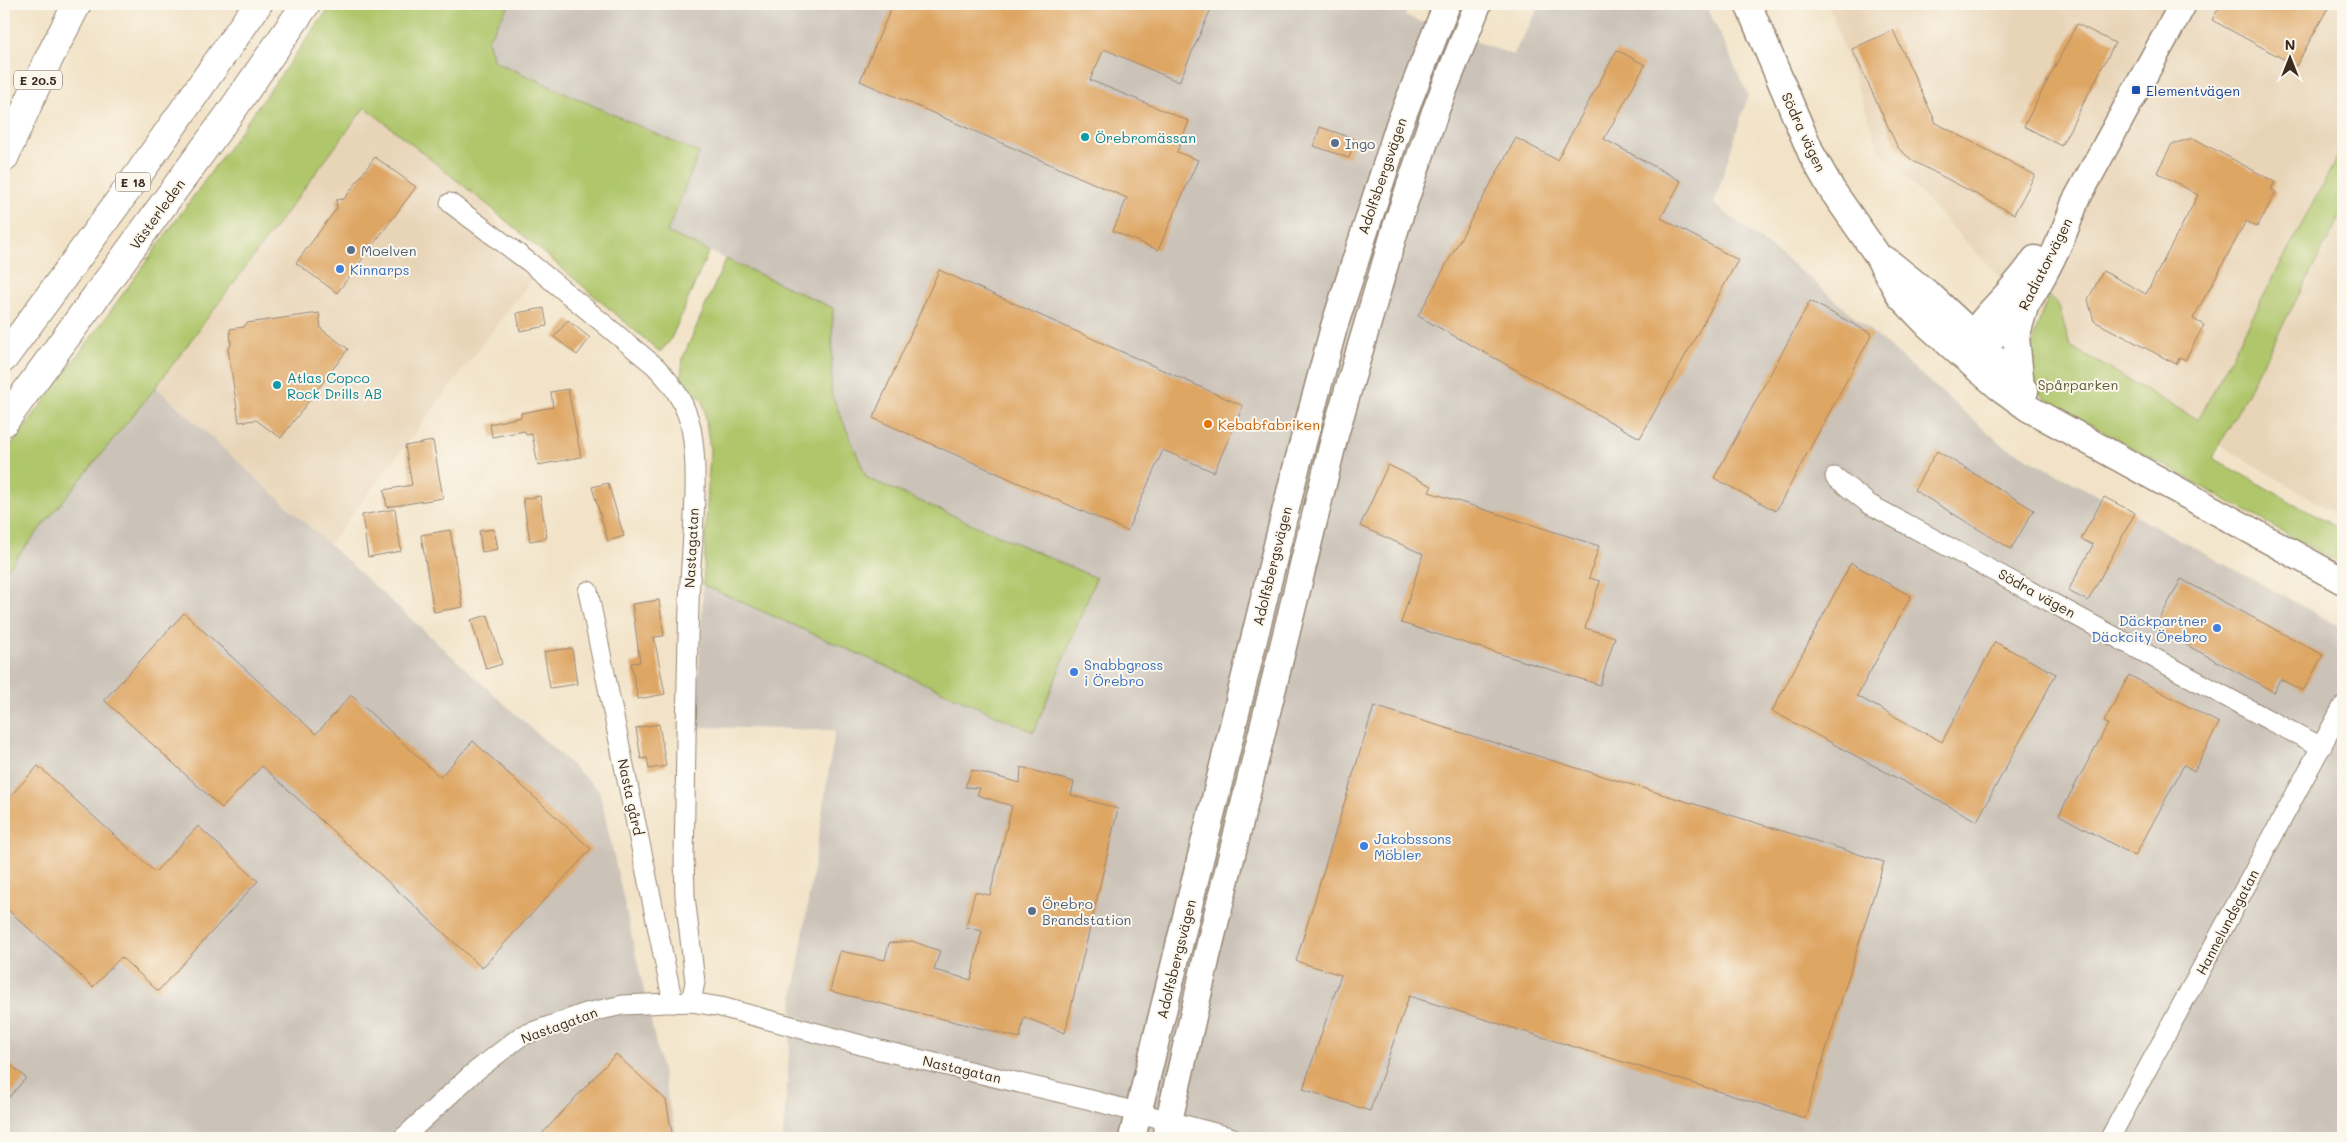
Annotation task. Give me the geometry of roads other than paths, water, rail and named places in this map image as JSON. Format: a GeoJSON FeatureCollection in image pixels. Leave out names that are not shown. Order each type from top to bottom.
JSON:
{"type":"FeatureCollection","features":[{"type":"Feature","properties":{"kind":"highway","name":"E 20.5"},"geometry":{"type":"LineString","coordinates":[[4,158],[45,66],[77,4]]}},
{"type":"Feature","properties":{"kind":"highway","name":"E 18"},"geometry":{"type":"LineString","coordinates":[[4,358],[138,175],[258,4]]}},
{"type":"Feature","properties":{"kind":"highway","name":"Västerleden"},"geometry":{"type":"LineString","coordinates":[[4,422],[222,124],[306,4]]}},
{"type":"Feature","properties":{"kind":"main road","name":"Adolfsbergsvägen"},"geometry":{"type":"LineString","coordinates":[[1132,1138],[1264,600],[1334,327],[1365,226],[1422,65],[1447,4]]}},
{"type":"Feature","properties":{"kind":"main road"},"geometry":{"type":"LineString","coordinates":[[1167,1130],[1336,431],[1396,227],[1449,76],[1478,4]]}},
{"type":"Feature","properties":{"kind":"main road","name":"Södra vägen"},"geometry":{"type":"LineString","coordinates":[[1748,4],[1812,155],[1832,190],[1876,253],[1900,296],[1928,326],[1966,344],[2021,387],[2062,426]]}},
{"type":"Feature","properties":{"kind":"main road","name":"Radiatorvägen"},"geometry":{"type":"LineString","coordinates":[[1966,344],[1996,334],[2067,228],[2075,202],[2183,4]]}},
{"type":"Feature","properties":{"kind":"main road"},"geometry":{"type":"LineString","coordinates":[[1422,65],[1449,76]]}},
{"type":"Feature","properties":{"kind":"main road","name":"Södra vägen"},"geometry":{"type":"LineString","coordinates":[[1876,253],[1932,297],[1966,344],[2006,392],[2028,408],[2343,581]]}},
{"type":"Feature","properties":{"kind":"main road"},"geometry":{"type":"LineString","coordinates":[[1932,297],[1955,303],[2016,303],[2016,337],[2021,387]]}},
{"type":"Feature","properties":{"kind":"main road"},"geometry":{"type":"LineString","coordinates":[[1334,327],[1363,338]]}},
{"type":"Feature","properties":{"kind":"main road"},"geometry":{"type":"LineString","coordinates":[[1264,600],[1292,611]]}},
{"type":"Feature","properties":{"kind":"street","name":"Nastagatan"},"geometry":{"type":"LineString","coordinates":[[450,203],[530,262],[643,355],[669,380],[680,398],[690,427],[694,461],[684,856],[685,896],[695,982],[682,1003]]}},
{"type":"Feature","properties":{"kind":"street","name":"Södra vägen"},"geometry":{"type":"LineString","coordinates":[[1835,478],[1869,504],[2269,720],[2322,746]]}},
{"type":"Feature","properties":{"kind":"street","name":"Nasta gård"},"geometry":{"type":"LineString","coordinates":[[588,591],[682,1003]]}},
{"type":"Feature","properties":{"kind":"street","name":"Hannelundsgatan"},"geometry":{"type":"LineString","coordinates":[[2110,1138],[2343,706]]}},
{"type":"Feature","properties":{"kind":"street","name":"Nastagatan"},"geometry":{"type":"LineString","coordinates":[[403,1138],[472,1074],[521,1036],[586,1012],[622,1005],[682,1003],[721,1007],[876,1049],[1139,1112],[1167,1130],[1233,1138]]}},
{"type":"Feature","properties":{"kind":"place","name":"Elementvägen"},"geometry":{"type":"Point","coordinates":[2136,90]}},
{"type":"Feature","properties":{"kind":"place","name":"Örebromässan"},"geometry":{"type":"Point","coordinates":[1085,137]}},
{"type":"Feature","properties":{"kind":"place","name":"Ingo"},"geometry":{"type":"Point","coordinates":[1335,143]}},
{"type":"Feature","properties":{"kind":"place","name":"Moelven"},"geometry":{"type":"Point","coordinates":[351,250]}},
{"type":"Feature","properties":{"kind":"place","name":"Kinnarps"},"geometry":{"type":"Point","coordinates":[340,269]}},
{"type":"Feature","properties":{"kind":"place","name":"Atlas Copco Rock Drills AB"},"geometry":{"type":"Point","coordinates":[277,385]}},
{"type":"Feature","properties":{"kind":"place","name":"Kebabfabriken"},"geometry":{"type":"Point","coordinates":[1208,424]}},
{"type":"Feature","properties":{"kind":"place","name":"Däckpartner Däckcity Örebro"},"geometry":{"type":"Point","coordinates":[2217,628]}},
{"type":"Feature","properties":{"kind":"place","name":"Snabbgross i Örebro"},"geometry":{"type":"Point","coordinates":[1074,672]}},
{"type":"Feature","properties":{"kind":"place","name":"Jakobssons Möbler"},"geometry":{"type":"Point","coordinates":[1364,846]}},
{"type":"Feature","properties":{"kind":"place","name":"Örebro Brandstation"},"geometry":{"type":"Point","coordinates":[1032,911]}},
{"type":"Feature","properties":{"kind":"park label","name":"Spårparken"},"geometry":{"type":"Point","coordinates":[2078,384]}}]}
